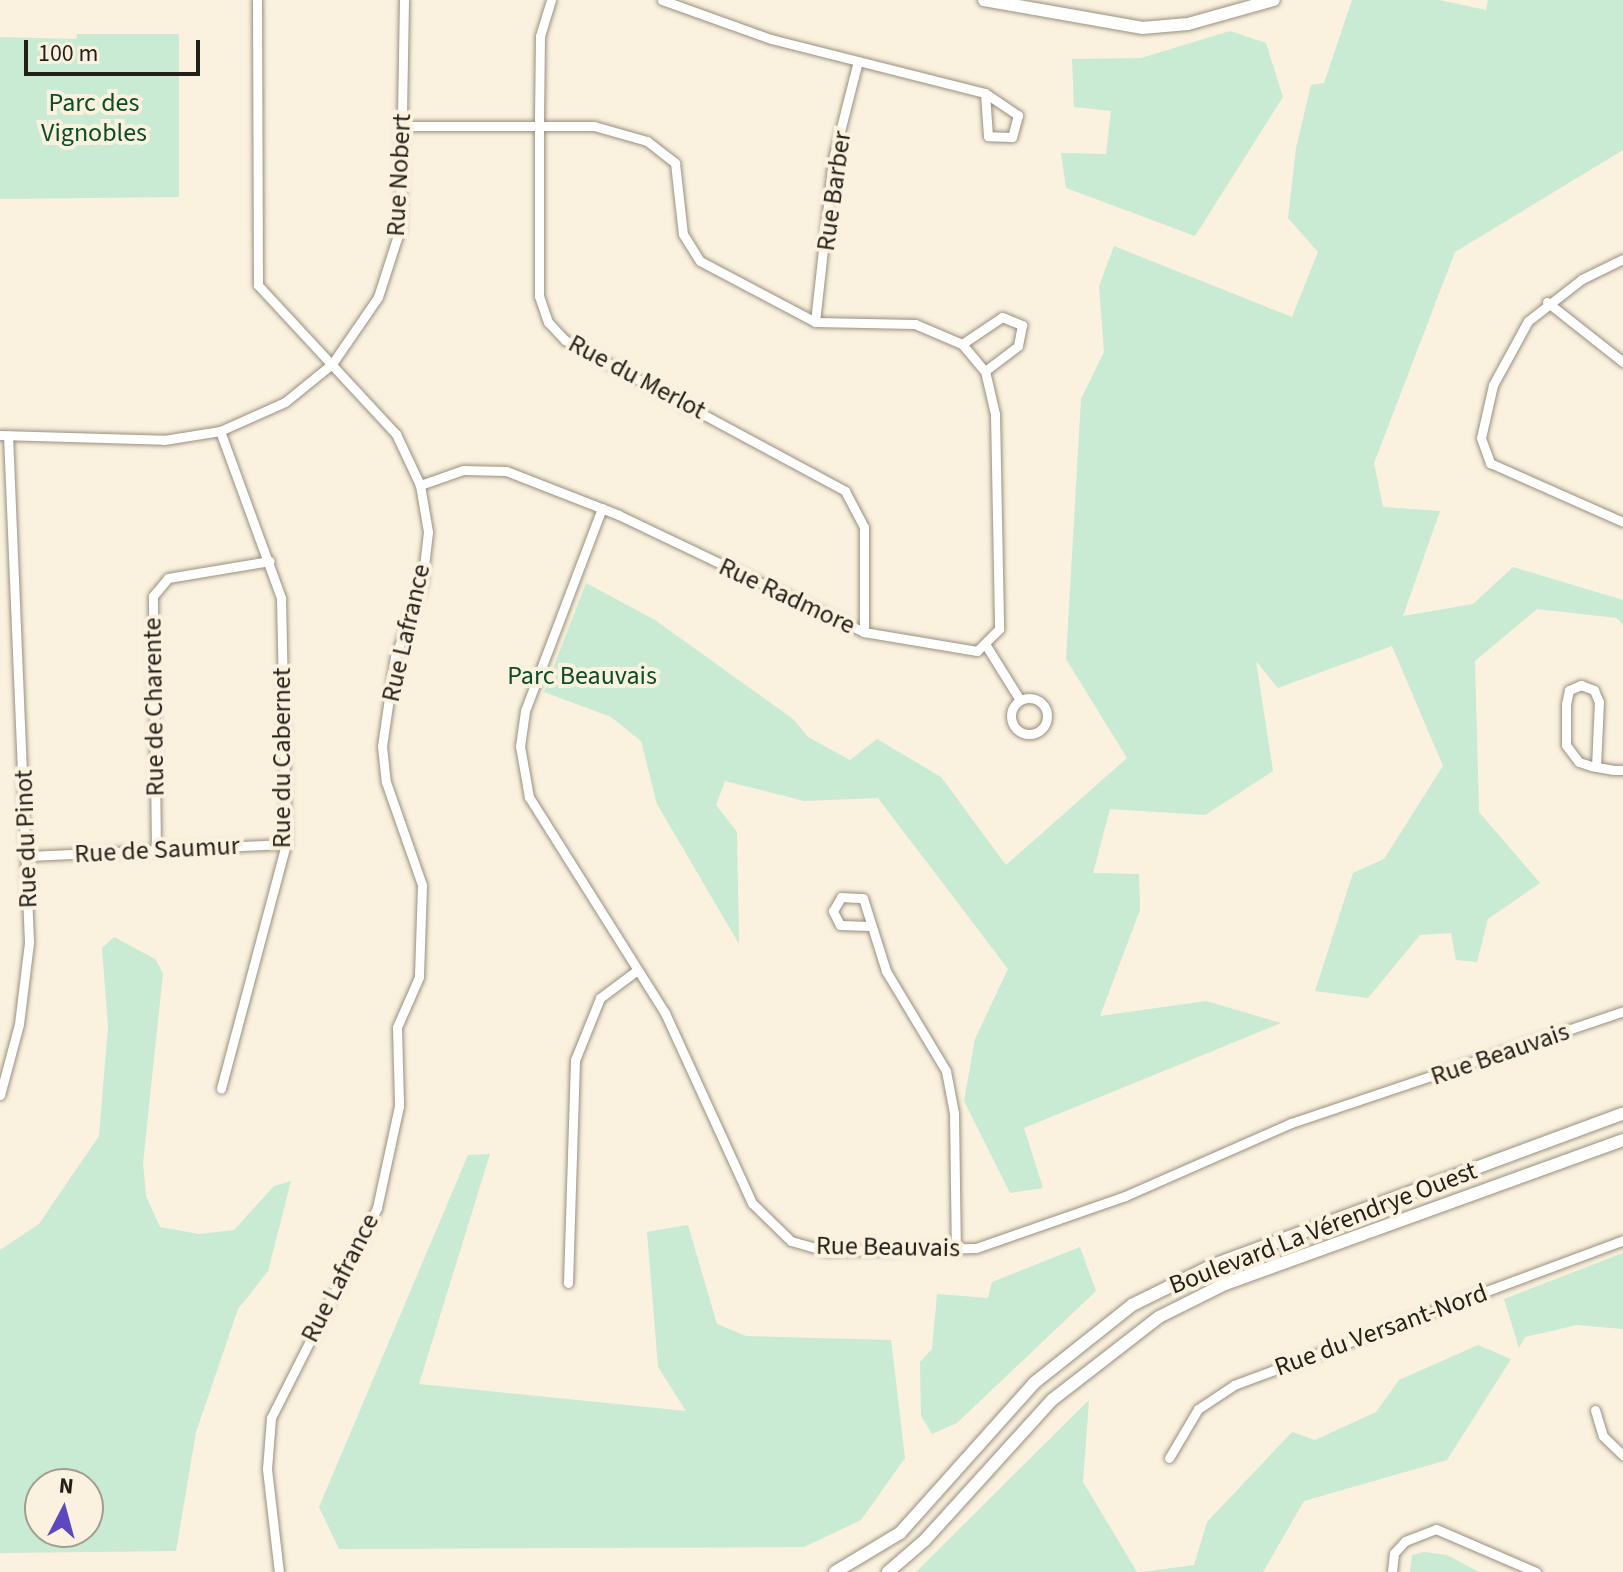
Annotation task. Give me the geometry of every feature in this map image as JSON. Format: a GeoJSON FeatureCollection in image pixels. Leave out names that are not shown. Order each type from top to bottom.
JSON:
{"type":"FeatureCollection","features":[{"type":"Feature","properties":{"kind":"main road"},"geometry":{"type":"LineString","coordinates":[[984,0],[1142,28],[1188,24],[1274,0]]}},
{"type":"Feature","properties":{"kind":"main road","name":"Boulevard La Vérendrye Ouest"},"geometry":{"type":"LineString","coordinates":[[835,1572],[900,1533],[1034,1383],[1132,1305],[1224,1261],[1623,1114]]}},
{"type":"Feature","properties":{"kind":"main road","name":"Boulevard La Vérendrye Ouest"},"geometry":{"type":"LineString","coordinates":[[888,1572],[925,1540],[1052,1400],[1159,1317],[1225,1284],[1623,1140]]}},
{"type":"Feature","properties":{"kind":"street","name":"Rue Lafrance"},"geometry":{"type":"LineString","coordinates":[[257,0],[258,285],[396,434],[420,485],[428,532],[422,583],[395,657],[382,746],[386,782],[422,885],[425,933],[419,977],[397,1027],[399,1106],[377,1208],[271,1418],[267,1469],[279,1572]]}},
{"type":"Feature","properties":{"kind":"street","name":"Rue Nobert"},"geometry":{"type":"LineString","coordinates":[[4,435],[164,440],[220,431],[285,402],[332,364],[366,319],[395,252],[403,126],[404,0]]}},
{"type":"Feature","properties":{"kind":"street","name":"Rue du Merlot"},"geometry":{"type":"LineString","coordinates":[[551,0],[540,36],[539,124],[539,296],[548,322],[565,340],[845,491],[864,527],[864,632]]}},
{"type":"Feature","properties":{"kind":"street"},"geometry":{"type":"LineString","coordinates":[[662,0],[771,39],[985,93],[1018,115],[1012,137],[988,136],[985,93]]}},
{"type":"Feature","properties":{"kind":"street","name":"Rue Barber"},"geometry":{"type":"LineString","coordinates":[[815,322],[833,159],[858,61]]}},
{"type":"Feature","properties":{"kind":"street"},"geometry":{"type":"LineString","coordinates":[[403,126],[539,124],[614,129],[659,147],[678,173],[683,234],[692,253],[815,322],[915,324],[962,344],[985,371],[996,430],[1000,620],[987,647],[1020,700],[1044,705],[1047,723],[1038,732],[1014,727],[1011,715],[1020,700]]}},
{"type":"Feature","properties":{"kind":"street"},"geometry":{"type":"LineString","coordinates":[[1623,259],[1547,302],[1528,321],[1493,385],[1481,429],[1490,463],[1509,474],[1546,484],[1623,522]]}},
{"type":"Feature","properties":{"kind":"street"},"geometry":{"type":"LineString","coordinates":[[1547,302],[1623,362]]}},
{"type":"Feature","properties":{"kind":"street"},"geometry":{"type":"LineString","coordinates":[[962,344],[1002,317],[1022,325],[1018,346],[985,371]]}},
{"type":"Feature","properties":{"kind":"street","name":"Rue du Cabernet"},"geometry":{"type":"LineString","coordinates":[[220,431],[281,598],[286,844],[221,1088]]}},
{"type":"Feature","properties":{"kind":"street","name":"Rue du Pinot"},"geometry":{"type":"LineString","coordinates":[[0,1095],[24,983],[28,856],[4,435]]}},
{"type":"Feature","properties":{"kind":"street","name":"Rue Radmore"},"geometry":{"type":"LineString","coordinates":[[420,485],[493,468],[602,508],[864,632],[953,650],[987,647]]}},
{"type":"Feature","properties":{"kind":"street","name":"Rue Beauvais"},"geometry":{"type":"LineString","coordinates":[[602,508],[531,692],[521,755],[533,809],[665,1013],[752,1203],[776,1231],[827,1251],[956,1250],[1054,1223],[1278,1128],[1623,1011]]}},
{"type":"Feature","properties":{"kind":"street","name":"Rue de Charente"},"geometry":{"type":"LineString","coordinates":[[156,850],[153,596],[168,578],[270,561]]}},
{"type":"Feature","properties":{"kind":"street"},"geometry":{"type":"LineString","coordinates":[[1596,767],[1599,702],[1594,690],[1581,685],[1569,690],[1566,745],[1579,762],[1596,767],[1623,770]]}},
{"type":"Feature","properties":{"kind":"street","name":"Rue de Saumur"},"geometry":{"type":"LineString","coordinates":[[28,856],[286,844]]}},
{"type":"Feature","properties":{"kind":"street"},"geometry":{"type":"LineString","coordinates":[[869,926],[840,925],[833,911],[841,897],[863,898],[869,926],[895,989],[940,1054],[952,1089],[956,1250]]}},
{"type":"Feature","properties":{"kind":"street"},"geometry":{"type":"LineString","coordinates":[[568,1283],[575,1060],[600,998],[636,971]]}},
{"type":"Feature","properties":{"kind":"street","name":"Rue du Versant-Nord"},"geometry":{"type":"LineString","coordinates":[[1169,1458],[1198,1409],[1234,1385],[1623,1240]]}},
{"type":"Feature","properties":{"kind":"street"},"geometry":{"type":"LineString","coordinates":[[1595,1410],[1603,1436],[1623,1455]]}},
{"type":"Feature","properties":{"kind":"street"},"geometry":{"type":"LineString","coordinates":[[1392,1572],[1394,1553],[1405,1541],[1436,1529],[1536,1572]]}},
{"type":"Feature","properties":{"kind":"green space","name":"Parc Beauvais"},"geometry":{"type":"Polygon","coordinates":[[[1352,0],[1439,0],[1486,10],[1488,0],[1623,0],[1623,150],[1455,252],[1374,463],[1383,507],[1440,511],[1403,616],[1473,604],[1513,567],[1623,600],[1623,625],[1617,618],[1537,609],[1475,661],[1479,812],[1540,883],[1488,919],[1477,962],[1456,960],[1451,933],[1420,935],[1368,998],[1315,991],[1353,873],[1384,859],[1443,766],[1392,646],[1278,688],[1256,661],[1273,771],[1205,815],[1110,809],[1093,873],[1139,874],[1140,910],[1100,1016],[1206,1001],[1281,1023],[1024,1128],[1043,1188],[1010,1193],[964,1101],[975,1039],[1008,969],[878,798],[804,801],[725,781],[716,805],[737,832],[739,944],[657,804],[641,741],[611,717],[544,692],[586,583],[655,620],[793,719],[808,737],[850,760],[877,739],[941,777],[1006,865],[1127,758],[1066,659],[1081,399],[1104,352],[1099,286],[1114,246],[1292,317],[1318,252],[1288,218],[1296,148],[1311,85],[1324,83],[1352,0]]]}},
{"type":"Feature","properties":{"kind":"green space"},"geometry":{"type":"Polygon","coordinates":[[[1230,31],[1266,43],[1283,97],[1195,236],[1066,188],[1061,153],[1106,154],[1111,111],[1074,107],[1072,59],[1141,58],[1230,31]]]}},
{"type":"Feature","properties":{"kind":"green space","name":"Parc des Vignobles"},"geometry":{"type":"Polygon","coordinates":[[[77,34],[179,34],[179,197],[0,199],[0,37],[76,39],[77,34]]]}},
{"type":"Feature","properties":{"kind":"green space"},"geometry":{"type":"Polygon","coordinates":[[[114,937],[155,959],[163,973],[143,1163],[146,1196],[160,1227],[199,1234],[234,1230],[274,1186],[291,1181],[268,1271],[238,1309],[196,1432],[176,1551],[0,1553],[0,1250],[39,1224],[99,1136],[108,1026],[102,948],[114,937]]]}},
{"type":"Feature","properties":{"kind":"green space"},"geometry":{"type":"Polygon","coordinates":[[[490,1154],[419,1384],[686,1411],[658,1367],[647,1232],[688,1225],[717,1324],[746,1336],[891,1340],[905,1458],[861,1520],[804,1547],[339,1549],[319,1507],[468,1155],[490,1154]]]}},
{"type":"Feature","properties":{"kind":"green space"},"geometry":{"type":"Polygon","coordinates":[[[1080,1247],[1096,1291],[957,1423],[932,1434],[921,1416],[920,1362],[932,1349],[937,1294],[988,1298],[992,1282],[1080,1247]]]}},
{"type":"Feature","properties":{"kind":"green space"},"geometry":{"type":"Polygon","coordinates":[[[1623,1253],[1623,1329],[1577,1325],[1525,1337],[1519,1348],[1504,1299],[1623,1253]]]}},
{"type":"Feature","properties":{"kind":"green space"},"geometry":{"type":"Polygon","coordinates":[[[1478,1345],[1511,1359],[1447,1460],[1304,1501],[1263,1572],[1142,1572],[1194,1565],[1207,1522],[1292,1432],[1315,1440],[1376,1412],[1399,1380],[1478,1345]]]}},
{"type":"Feature","properties":{"kind":"green space"},"geometry":{"type":"Polygon","coordinates":[[[1089,1400],[1083,1482],[1137,1572],[916,1572],[1089,1400]]]}},
{"type":"Feature","properties":{"kind":"green space"},"geometry":{"type":"Polygon","coordinates":[[[1424,1552],[1447,1555],[1479,1572],[1410,1572],[1412,1555],[1424,1552]]]}}]}
